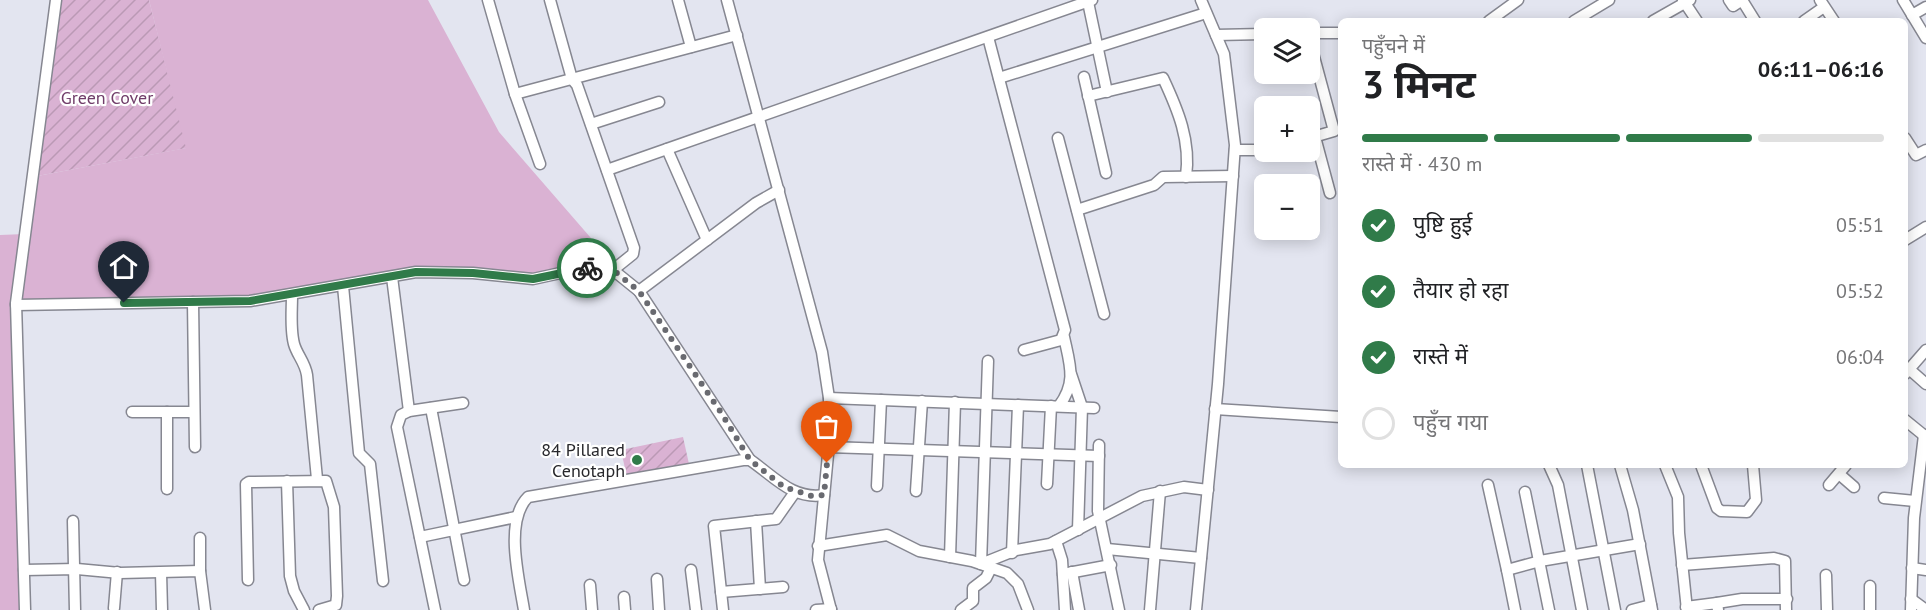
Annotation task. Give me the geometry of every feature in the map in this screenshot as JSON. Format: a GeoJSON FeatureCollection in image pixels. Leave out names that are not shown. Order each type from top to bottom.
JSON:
{"type":"FeatureCollection","features":[{"type":"Feature","properties":{"kind":"street"},"geometry":{"type":"LineString","coordinates":[[25,610],[16,305],[56,0]]}},
{"type":"Feature","properties":{"kind":"street"},"geometry":{"type":"LineString","coordinates":[[488,0],[515,94],[540,164]]}},
{"type":"Feature","properties":{"kind":"street"},"geometry":{"type":"LineString","coordinates":[[550,0],[572,79],[577,85],[634,248],[633,254],[613,270]]}},
{"type":"Feature","properties":{"kind":"street"},"geometry":{"type":"LineString","coordinates":[[678,0],[692,47]]}},
{"type":"Feature","properties":{"kind":"street"},"geometry":{"type":"LineString","coordinates":[[727,0],[822,352],[829,398],[828,447],[818,560],[831,609],[816,610]]}},
{"type":"Feature","properties":{"kind":"street"},"geometry":{"type":"LineString","coordinates":[[1196,610],[1215,409],[1235,150],[1224,54],[1201,0]]}},
{"type":"Feature","properties":{"kind":"street"},"geometry":{"type":"LineString","coordinates":[[1493,18],[1518,0]]}},
{"type":"Feature","properties":{"kind":"street"},"geometry":{"type":"LineString","coordinates":[[1594,16],[1609,0]]}},
{"type":"Feature","properties":{"kind":"street"},"geometry":{"type":"LineString","coordinates":[[1729,0],[1733,6],[1742,0],[1753,18]]}},
{"type":"Feature","properties":{"kind":"street"},"geometry":{"type":"LineString","coordinates":[[1903,0],[1926,38]]}},
{"type":"Feature","properties":{"kind":"street"},"geometry":{"type":"LineString","coordinates":[[607,170],[1090,1],[1107,92]]}},
{"type":"Feature","properties":{"kind":"street"},"geometry":{"type":"LineString","coordinates":[[1658,18],[1686,1],[1695,18]]}},
{"type":"Feature","properties":{"kind":"street"},"geometry":{"type":"LineString","coordinates":[[1807,18],[1822,3],[1832,18]]}},
{"type":"Feature","properties":{"kind":"street"},"geometry":{"type":"LineString","coordinates":[[1912,15],[1926,7]]}},
{"type":"Feature","properties":{"kind":"street"},"geometry":{"type":"LineString","coordinates":[[999,78],[1206,13]]}},
{"type":"Feature","properties":{"kind":"street"},"geometry":{"type":"LineString","coordinates":[[1320,33],[1338,33]]}},
{"type":"Feature","properties":{"kind":"street"},"geometry":{"type":"LineString","coordinates":[[1216,35],[1254,34]]}},
{"type":"Feature","properties":{"kind":"street"},"geometry":{"type":"LineString","coordinates":[[515,94],[737,35]]}},
{"type":"Feature","properties":{"kind":"street"},"geometry":{"type":"LineString","coordinates":[[988,37],[1065,330],[1064,337],[1071,374],[1082,407],[1078,530]]}},
{"type":"Feature","properties":{"kind":"street"},"geometry":{"type":"LineString","coordinates":[[1084,77],[1107,173]]}},
{"type":"Feature","properties":{"kind":"street"},"geometry":{"type":"LineString","coordinates":[[1088,96],[1163,78],[1182,118],[1186,177]]}},
{"type":"Feature","properties":{"kind":"street"},"geometry":{"type":"LineString","coordinates":[[1320,79],[1334,131],[1320,135]]}},
{"type":"Feature","properties":{"kind":"street"},"geometry":{"type":"LineString","coordinates":[[591,124],[659,102]]}},
{"type":"Feature","properties":{"kind":"street"},"geometry":{"type":"LineString","coordinates":[[1059,138],[1104,314]]}},
{"type":"Feature","properties":{"kind":"street"},"geometry":{"type":"LineString","coordinates":[[1908,143],[1916,156],[1926,150]]}},
{"type":"Feature","properties":{"kind":"street"},"geometry":{"type":"LineString","coordinates":[[667,149],[707,240]]}},
{"type":"Feature","properties":{"kind":"street"},"geometry":{"type":"LineString","coordinates":[[1235,150],[1254,150]]}},
{"type":"Feature","properties":{"kind":"street"},"geometry":{"type":"LineString","coordinates":[[1320,162],[1330,193]]}},
{"type":"Feature","properties":{"kind":"street"},"geometry":{"type":"LineString","coordinates":[[1077,210],[1154,185],[1163,177],[1233,176]]}},
{"type":"Feature","properties":{"kind":"street"},"geometry":{"type":"LineString","coordinates":[[639,291],[756,203],[779,190]]}},
{"type":"Feature","properties":{"kind":"street"},"geometry":{"type":"LineString","coordinates":[[1908,238],[1926,227]]}},
{"type":"Feature","properties":{"kind":"street"},"geometry":{"type":"LineString","coordinates":[[16,305],[250,301],[434,272],[533,279],[597,266],[608,266],[639,291],[694,371],[750,460],[784,487],[812,496],[824,495]]}},
{"type":"Feature","properties":{"kind":"street"},"geometry":{"type":"LineString","coordinates":[[392,277],[409,411]]}},
{"type":"Feature","properties":{"kind":"street"},"geometry":{"type":"LineString","coordinates":[[343,286],[359,453],[370,464],[383,581]]}},
{"type":"Feature","properties":{"kind":"street"},"geometry":{"type":"LineString","coordinates":[[292,295],[292,335],[295,347],[304,361],[307,375],[317,479]]}},
{"type":"Feature","properties":{"kind":"street"},"geometry":{"type":"LineString","coordinates":[[193,302],[195,447]]}},
{"type":"Feature","properties":{"kind":"street"},"geometry":{"type":"LineString","coordinates":[[1024,350],[1050,345],[1064,337]]}},
{"type":"Feature","properties":{"kind":"street"},"geometry":{"type":"LineString","coordinates":[[1908,371],[1926,350]]}},
{"type":"Feature","properties":{"kind":"street"},"geometry":{"type":"LineString","coordinates":[[961,610],[973,601],[973,588],[986,578],[988,361]]}},
{"type":"Feature","properties":{"kind":"street"},"geometry":{"type":"LineString","coordinates":[[1908,373],[1926,384]]}},
{"type":"Feature","properties":{"kind":"street"},"geometry":{"type":"LineString","coordinates":[[1047,484],[1048,454],[1055,406],[1069,390],[1071,374]]}},
{"type":"Feature","properties":{"kind":"street"},"geometry":{"type":"LineString","coordinates":[[829,398],[1095,408]]}},
{"type":"Feature","properties":{"kind":"street"},"geometry":{"type":"LineString","coordinates":[[877,486],[881,400]]}},
{"type":"Feature","properties":{"kind":"street"},"geometry":{"type":"LineString","coordinates":[[916,491],[922,401]]}},
{"type":"Feature","properties":{"kind":"street"},"geometry":{"type":"LineString","coordinates":[[950,557],[955,402]]}},
{"type":"Feature","properties":{"kind":"street"},"geometry":{"type":"LineString","coordinates":[[435,610],[397,427],[401,415],[409,411],[463,403]]}},
{"type":"Feature","properties":{"kind":"street"},"geometry":{"type":"LineString","coordinates":[[1012,553],[1018,453],[1018,405]]}},
{"type":"Feature","properties":{"kind":"street"},"geometry":{"type":"LineString","coordinates":[[431,408],[465,580]]}},
{"type":"Feature","properties":{"kind":"street"},"geometry":{"type":"LineString","coordinates":[[1215,409],[1338,417]]}},
{"type":"Feature","properties":{"kind":"street"},"geometry":{"type":"LineString","coordinates":[[132,411],[194,411]]}},
{"type":"Feature","properties":{"kind":"street"},"geometry":{"type":"LineString","coordinates":[[167,411],[167,489]]}},
{"type":"Feature","properties":{"kind":"street"},"geometry":{"type":"LineString","coordinates":[[1908,422],[1925,436],[1915,501],[1911,605],[1926,610]]}},
{"type":"Feature","properties":{"kind":"street"},"geometry":{"type":"LineString","coordinates":[[828,447],[1081,455],[1099,450],[1100,519],[1119,610]]}},
{"type":"Feature","properties":{"kind":"street"},"geometry":{"type":"LineString","coordinates":[[524,610],[516,564],[516,517],[520,505],[528,497],[750,460]]}},
{"type":"Feature","properties":{"kind":"street"},"geometry":{"type":"LineString","coordinates":[[1551,468],[1558,485],[1582,610]]}},
{"type":"Feature","properties":{"kind":"street"},"geometry":{"type":"LineString","coordinates":[[1588,468],[1615,610]]}},
{"type":"Feature","properties":{"kind":"street"},"geometry":{"type":"LineString","coordinates":[[1621,468],[1634,510],[1652,608],[1632,610]]}},
{"type":"Feature","properties":{"kind":"street"},"geometry":{"type":"LineString","coordinates":[[1666,468],[1678,497],[1682,565],[1687,608],[1717,606],[1742,599],[1786,605],[1787,565],[1780,559],[1682,565]]}},
{"type":"Feature","properties":{"kind":"street"},"geometry":{"type":"LineString","coordinates":[[1702,468],[1717,508],[1721,511],[1747,512],[1756,500],[1754,468]]}},
{"type":"Feature","properties":{"kind":"street"},"geometry":{"type":"LineString","coordinates":[[1829,485],[1841,468],[1854,487]]}},
{"type":"Feature","properties":{"kind":"street"},"geometry":{"type":"LineString","coordinates":[[248,580],[246,484],[317,479],[326,481],[332,494],[337,597],[336,605],[332,609],[319,610]]}},
{"type":"Feature","properties":{"kind":"street"},"geometry":{"type":"LineString","coordinates":[[287,481],[290,576],[294,591],[304,610]]}},
{"type":"Feature","properties":{"kind":"street"},"geometry":{"type":"LineString","coordinates":[[1488,485],[1515,610]]}},
{"type":"Feature","properties":{"kind":"street"},"geometry":{"type":"LineString","coordinates":[[986,566],[1012,553],[1056,541],[1142,496],[1184,487],[1208,490]]}},
{"type":"Feature","properties":{"kind":"street"},"geometry":{"type":"LineString","coordinates":[[1150,610],[1160,491]]}},
{"type":"Feature","properties":{"kind":"street"},"geometry":{"type":"LineString","coordinates":[[723,610],[714,526],[776,519],[795,492]]}},
{"type":"Feature","properties":{"kind":"street"},"geometry":{"type":"LineString","coordinates":[[1525,492],[1549,610]]}},
{"type":"Feature","properties":{"kind":"street"},"geometry":{"type":"LineString","coordinates":[[1884,498],[1915,501]]}},
{"type":"Feature","properties":{"kind":"street"},"geometry":{"type":"LineString","coordinates":[[420,537],[516,517]]}},
{"type":"Feature","properties":{"kind":"street"},"geometry":{"type":"LineString","coordinates":[[73,521],[75,610]]}},
{"type":"Feature","properties":{"kind":"street"},"geometry":{"type":"LineString","coordinates":[[756,521],[760,589]]}},
{"type":"Feature","properties":{"kind":"street"},"geometry":{"type":"LineString","coordinates":[[818,546],[887,535],[919,551],[986,566],[1006,573],[1018,584],[1028,610]]}},
{"type":"Feature","properties":{"kind":"street"},"geometry":{"type":"LineString","coordinates":[[200,538],[200,571],[205,610]]}},
{"type":"Feature","properties":{"kind":"street"},"geometry":{"type":"LineString","coordinates":[[1056,541],[1079,610]]}},
{"type":"Feature","properties":{"kind":"street"},"geometry":{"type":"LineString","coordinates":[[1507,570],[1540,561],[1640,544]]}},
{"type":"Feature","properties":{"kind":"street"},"geometry":{"type":"LineString","coordinates":[[1107,549],[1201,558]]}},
{"type":"Feature","properties":{"kind":"street"},"geometry":{"type":"LineString","coordinates":[[1067,573],[1111,566]]}},
{"type":"Feature","properties":{"kind":"street"},"geometry":{"type":"LineString","coordinates":[[1912,568],[1926,570]]}},
{"type":"Feature","properties":{"kind":"street"},"geometry":{"type":"LineString","coordinates":[[24,570],[74,569],[117,573],[200,571]]}},
{"type":"Feature","properties":{"kind":"street"},"geometry":{"type":"LineString","coordinates":[[691,570],[696,610]]}},
{"type":"Feature","properties":{"kind":"street"},"geometry":{"type":"LineString","coordinates":[[114,608],[117,573]]}},
{"type":"Feature","properties":{"kind":"street"},"geometry":{"type":"LineString","coordinates":[[161,573],[162,610]]}},
{"type":"Feature","properties":{"kind":"street"},"geometry":{"type":"LineString","coordinates":[[1065,610],[1067,573]]}},
{"type":"Feature","properties":{"kind":"street"},"geometry":{"type":"LineString","coordinates":[[1826,575],[1827,610]]}},
{"type":"Feature","properties":{"kind":"street"},"geometry":{"type":"LineString","coordinates":[[657,579],[659,610]]}},
{"type":"Feature","properties":{"kind":"street"},"geometry":{"type":"LineString","coordinates":[[590,585],[592,610]]}},
{"type":"Feature","properties":{"kind":"street"},"geometry":{"type":"LineString","coordinates":[[1870,586],[1870,610]]}},
{"type":"Feature","properties":{"kind":"street"},"geometry":{"type":"LineString","coordinates":[[721,592],[783,587]]}},
{"type":"Feature","properties":{"kind":"street"},"geometry":{"type":"LineString","coordinates":[[624,597],[625,610]]}},
{"type":"Feature","properties":{"kind":"green space","name":"Green Cover"},"geometry":{"type":"Polygon","coordinates":[[[56,0],[149,0],[187,148],[32,177],[56,0]]]}},
{"type":"Feature","properties":{"kind":"green space"},"geometry":{"type":"Polygon","coordinates":[[[149,0],[428,0],[499,132],[610,260],[568,273],[524,279],[464,270],[229,301],[16,303],[25,610],[0,610],[0,235],[25,234],[32,177],[186,148],[149,0]]]}},
{"type":"Feature","properties":{"kind":"green space"},"geometry":{"type":"Polygon","coordinates":[[[683,437],[689,464],[627,478],[621,450],[683,437]]]}},
{"type":"Feature","properties":{"kind":"way so far"},"geometry":{"type":"LineString","coordinates":[[587,268],[608,266],[639,291],[720,411],[750,460],[784,487],[812,496],[824,495],[827,463]]}},
{"type":"Feature","properties":{"kind":"place","name":"84 Pillared Cenotaph"},"geometry":{"type":"Point","coordinates":[637,460]}},
{"type":"Feature","properties":{"kind":"route"},"geometry":{"type":"LineString","coordinates":[[124,303],[250,301],[314,292],[416,272],[473,273],[533,279],[587,268]]}}]}
